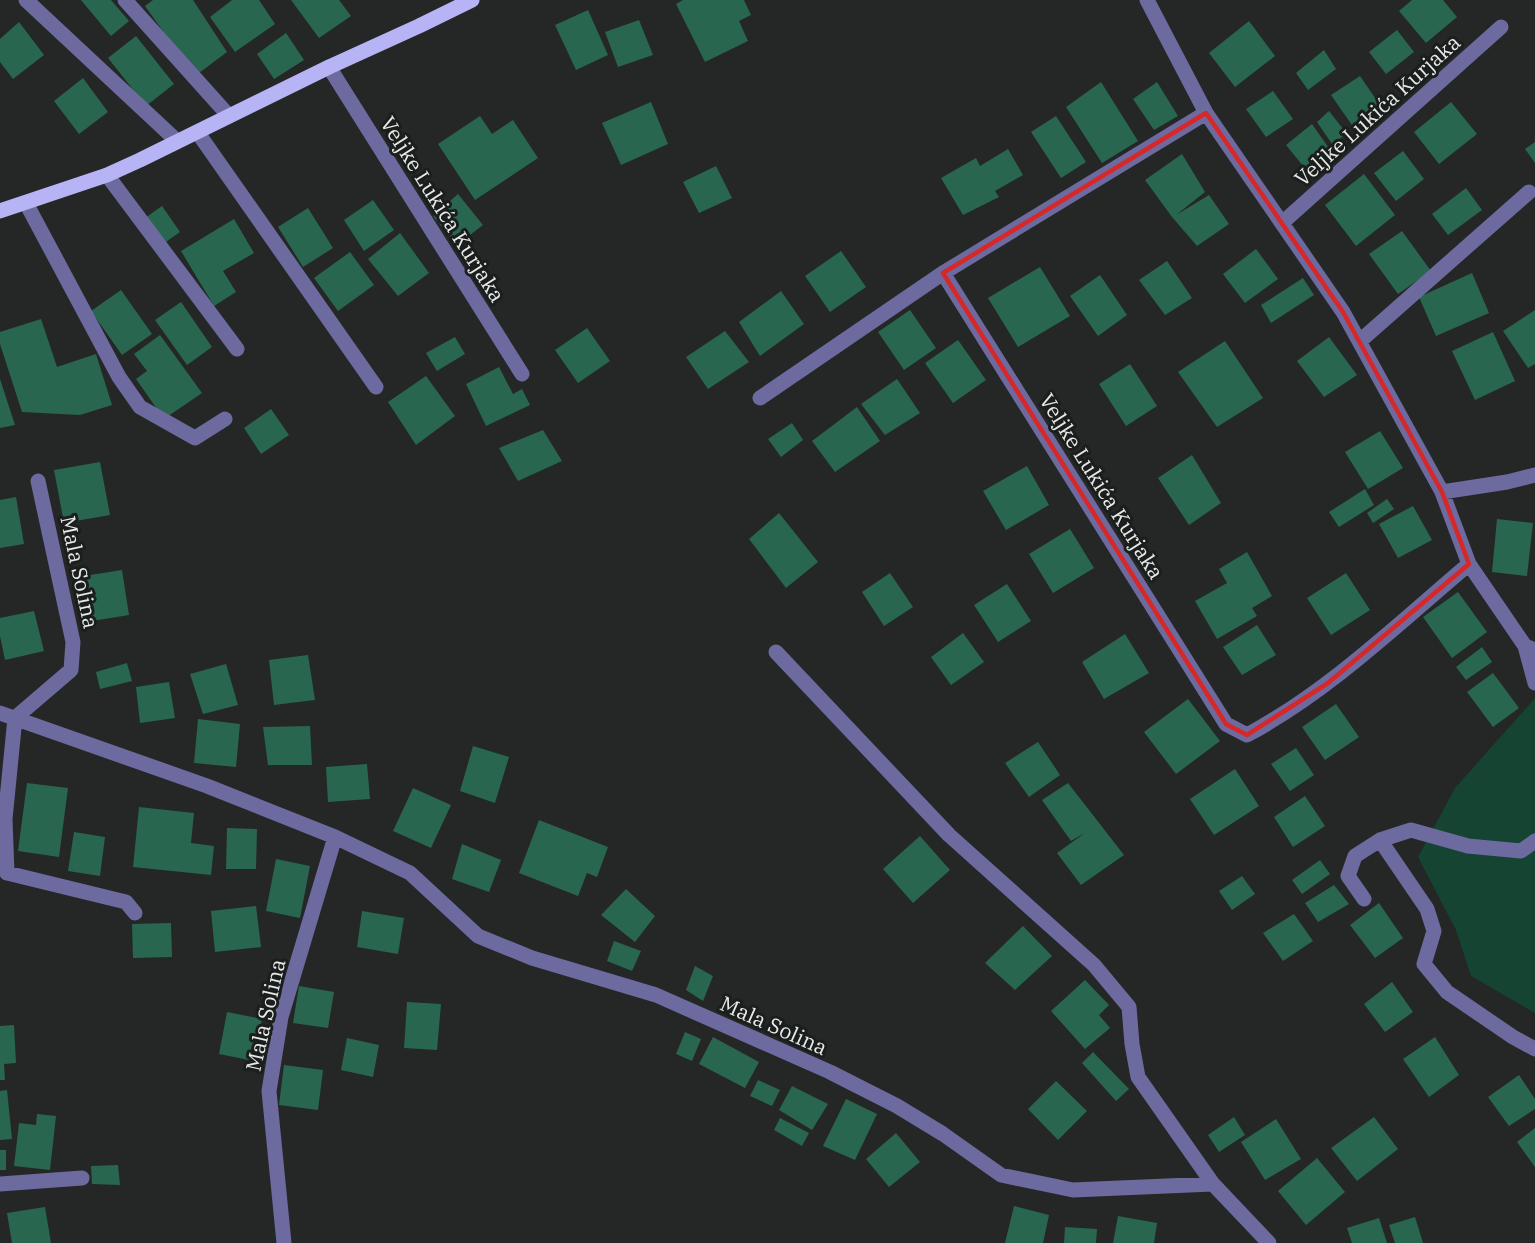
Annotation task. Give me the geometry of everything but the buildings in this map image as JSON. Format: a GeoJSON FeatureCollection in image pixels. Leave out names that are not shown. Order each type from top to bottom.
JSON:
{"type":"FeatureCollection","features":[{"type":"Feature","properties":{"kind":"main road"},"geometry":{"type":"LineString","coordinates":[[0,211],[107,175],[471,0]]}},
{"type":"Feature","properties":{"kind":"street"},"geometry":{"type":"LineString","coordinates":[[26,0],[177,141]]}},
{"type":"Feature","properties":{"kind":"street"},"geometry":{"type":"LineString","coordinates":[[125,0],[229,116]]}},
{"type":"Feature","properties":{"kind":"street"},"geometry":{"type":"LineString","coordinates":[[1147,0],[1206,113],[1343,312],[1359,340],[1442,492],[1469,564],[1530,648],[1535,683]]}},
{"type":"Feature","properties":{"kind":"street","name":"Veljke Lukića Kurjaka"},"geometry":{"type":"LineString","coordinates":[[1282,223],[1501,27]]}},
{"type":"Feature","properties":{"kind":"street","name":"Veljke Lukića Kurjaka"},"geometry":{"type":"LineString","coordinates":[[329,67],[522,374]]}},
{"type":"Feature","properties":{"kind":"street"},"geometry":{"type":"LineString","coordinates":[[760,398],[943,273],[1206,113]]}},
{"type":"Feature","properties":{"kind":"street"},"geometry":{"type":"LineString","coordinates":[[198,133],[376,387]]}},
{"type":"Feature","properties":{"kind":"street"},"geometry":{"type":"LineString","coordinates":[[107,175],[237,349]]}},
{"type":"Feature","properties":{"kind":"street"},"geometry":{"type":"LineString","coordinates":[[1359,340],[1529,192]]}},
{"type":"Feature","properties":{"kind":"street"},"geometry":{"type":"LineString","coordinates":[[26,203],[119,377],[140,407],[195,438],[225,419]]}},
{"type":"Feature","properties":{"kind":"street","name":"Veljke Lukića Kurjaka"},"geometry":{"type":"LineString","coordinates":[[943,273],[1226,724],[1247,735],[1277,719],[1328,683],[1469,564]]}},
{"type":"Feature","properties":{"kind":"street"},"geometry":{"type":"LineString","coordinates":[[1442,492],[1507,482],[1535,475]]}},
{"type":"Feature","properties":{"kind":"street","name":"Mala Solina"},"geometry":{"type":"LineString","coordinates":[[7,716],[71,670],[74,642],[38,481]]}},
{"type":"Feature","properties":{"kind":"street"},"geometry":{"type":"LineString","coordinates":[[776,652],[949,835],[1094,965],[1129,1007],[1138,1077],[1213,1184],[1269,1243]]}},
{"type":"Feature","properties":{"kind":"street"},"geometry":{"type":"LineString","coordinates":[[7,716],[5,819],[7,873],[126,902],[135,913]]}},
{"type":"Feature","properties":{"kind":"street","name":"Mala Solina"},"geometry":{"type":"LineString","coordinates":[[7,716],[207,786],[335,837],[410,873],[478,936],[532,958],[656,995],[830,1072],[897,1106],[943,1134],[1001,1175],[1073,1190],[1213,1184]]}},
{"type":"Feature","properties":{"kind":"street"},"geometry":{"type":"LineString","coordinates":[[1364,899],[1348,876],[1355,856],[1380,840],[1411,830],[1468,846],[1521,851],[1535,841]]}},
{"type":"Feature","properties":{"kind":"street","name":"Mala Solina"},"geometry":{"type":"LineString","coordinates":[[284,1243],[269,1091],[281,1017],[335,837]]}},
{"type":"Feature","properties":{"kind":"street"},"geometry":{"type":"LineString","coordinates":[[1380,840],[1427,909],[1434,931],[1424,964],[1448,992],[1513,1037],[1535,1049]]}},
{"type":"Feature","properties":{"kind":"street"},"geometry":{"type":"LineString","coordinates":[[0,1184],[82,1178]]}},
{"type":"Feature","properties":{"kind":"highlighted area"},"geometry":{"type":"Polygon","coordinates":[[[1206,113],[1343,312],[1442,492],[1469,564],[1328,683],[1247,735],[1226,724],[943,273],[1206,113]]]}},
{"type":"Feature","properties":{"kind":"green space"},"geometry":{"type":"Polygon","coordinates":[[[1535,698],[1535,1013],[1471,976],[1456,930],[1418,857],[1455,788],[1535,698]]]}}]}
